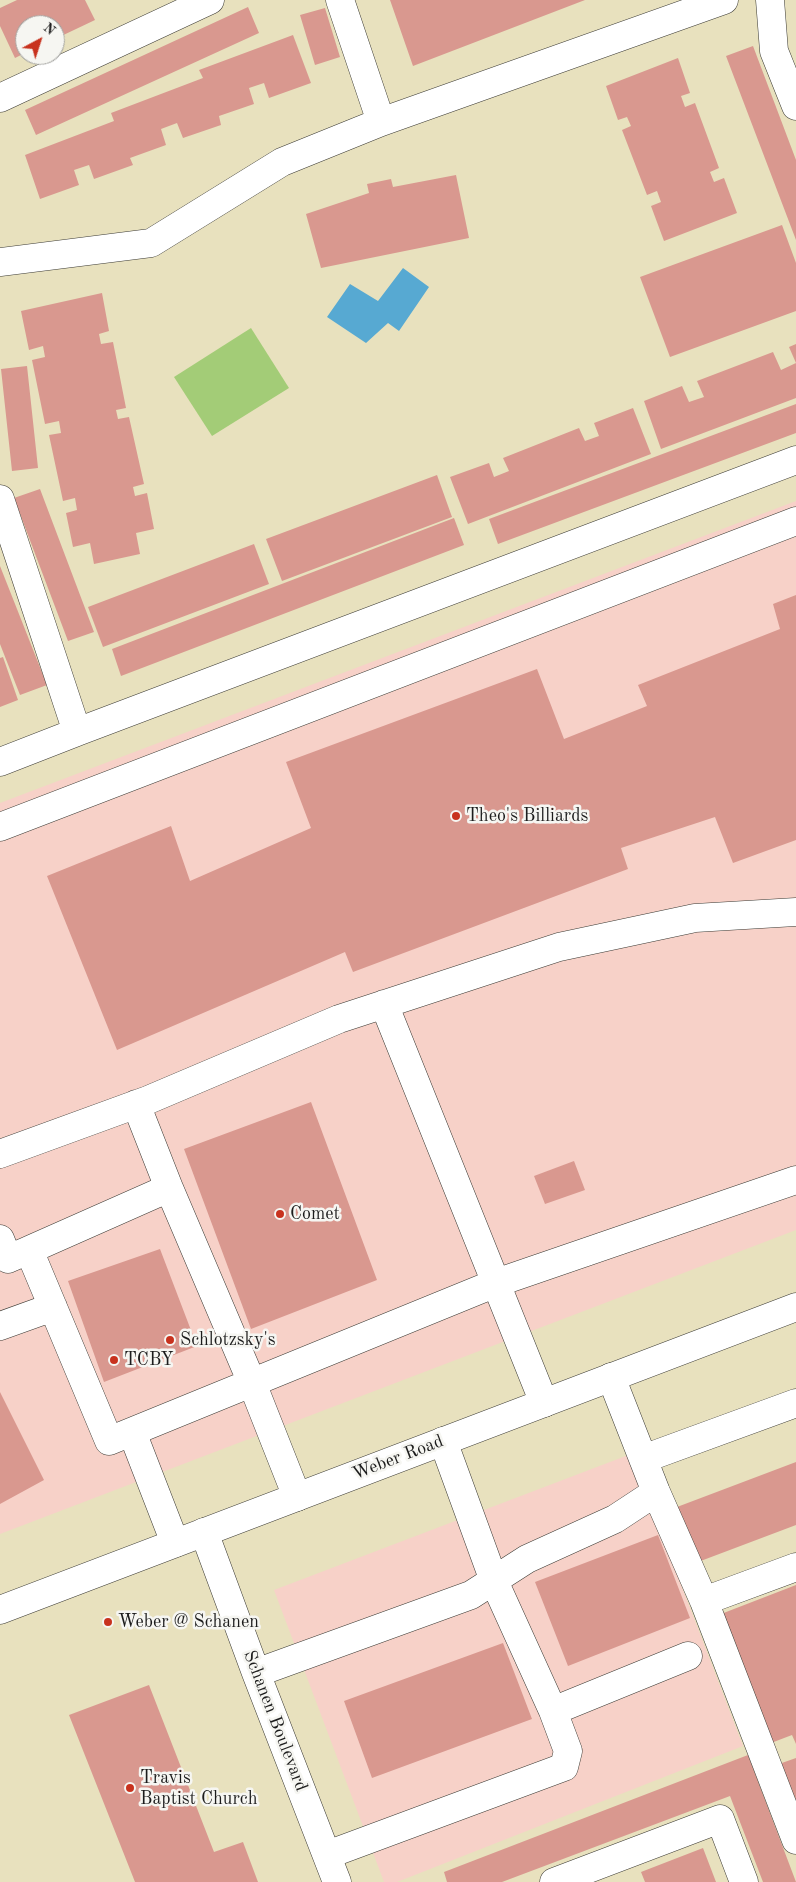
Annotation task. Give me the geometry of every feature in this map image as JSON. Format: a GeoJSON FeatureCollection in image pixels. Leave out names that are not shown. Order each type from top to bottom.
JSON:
{"type":"FeatureCollection","features":[{"type":"Feature","properties":{"kind":"main road"},"geometry":{"type":"LineString","coordinates":[[0,98],[210,0]]}},
{"type":"Feature","properties":{"kind":"main road"},"geometry":{"type":"LineString","coordinates":[[340,0],[381,122]]}},
{"type":"Feature","properties":{"kind":"main road"},"geometry":{"type":"LineString","coordinates":[[0,262],[152,243],[282,162],[381,122],[724,0]]}},
{"type":"Feature","properties":{"kind":"main road"},"geometry":{"type":"LineString","coordinates":[[770,0],[774,51],[796,106]]}},
{"type":"Feature","properties":{"kind":"main road"},"geometry":{"type":"LineString","coordinates":[[0,762],[796,460]]}},
{"type":"Feature","properties":{"kind":"main road"},"geometry":{"type":"LineString","coordinates":[[0,499],[77,732]]}},
{"type":"Feature","properties":{"kind":"main road"},"geometry":{"type":"LineString","coordinates":[[0,827],[796,521]]}},
{"type":"Feature","properties":{"kind":"main road"},"geometry":{"type":"LineString","coordinates":[[0,1154],[136,1104],[333,1021],[559,947],[695,918],[796,912]]}},
{"type":"Feature","properties":{"kind":"main road"},"geometry":{"type":"LineString","coordinates":[[384,1004],[544,1403]]}},
{"type":"Feature","properties":{"kind":"main road"},"geometry":{"type":"LineString","coordinates":[[136,1104],[169,1188],[252,1383],[297,1497]]}},
{"type":"Feature","properties":{"kind":"main road"},"geometry":{"type":"LineString","coordinates":[[29,1250],[109,1441],[496,1283],[796,1180]]}},
{"type":"Feature","properties":{"kind":"main road"},"geometry":{"type":"LineString","coordinates":[[0,1239],[8,1259],[169,1188]]}},
{"type":"Feature","properties":{"kind":"main road"},"geometry":{"type":"LineString","coordinates":[[0,1326],[53,1307]]}},
{"type":"Feature","properties":{"kind":"main road","name":"Weber Road"},"geometry":{"type":"LineString","coordinates":[[0,1610],[796,1307]]}},
{"type":"Feature","properties":{"kind":"main road"},"geometry":{"type":"LineString","coordinates":[[611,1377],[656,1492],[704,1602],[796,1840]]}},
{"type":"Feature","properties":{"kind":"main road"},"geometry":{"type":"LineString","coordinates":[[643,1459],[796,1403]]}},
{"type":"Feature","properties":{"kind":"main road"},"geometry":{"type":"LineString","coordinates":[[132,1432],[175,1543]]}},
{"type":"Feature","properties":{"kind":"main road"},"geometry":{"type":"LineString","coordinates":[[327,1855],[564,1766],[568,1751],[553,1711],[494,1580],[443,1441]]}},
{"type":"Feature","properties":{"kind":"main road"},"geometry":{"type":"LineString","coordinates":[[256,1674],[471,1595],[527,1559],[615,1519],[656,1492]]}},
{"type":"Feature","properties":{"kind":"main road","name":"Schanen Boulevard"},"geometry":{"type":"LineString","coordinates":[[204,1532],[256,1674],[337,1882]]}},
{"type":"Feature","properties":{"kind":"main road"},"geometry":{"type":"LineString","coordinates":[[704,1602],[796,1567]]}},
{"type":"Feature","properties":{"kind":"main road"},"geometry":{"type":"LineString","coordinates":[[553,1711],[688,1656]]}},
{"type":"Feature","properties":{"kind":"main road"},"geometry":{"type":"LineString","coordinates":[[554,1882],[720,1819],[744,1882]]}},
{"type":"Feature","properties":{"kind":"shaded area"},"geometry":{"type":"Polygon","coordinates":[[[796,501],[796,1230],[0,1534],[0,803],[796,501]]]}},
{"type":"Feature","properties":{"kind":"shaded area"},"geometry":{"type":"Polygon","coordinates":[[[631,1454],[743,1746],[397,1882],[384,1882],[274,1590],[631,1454]]]}},
{"type":"Feature","properties":{"kind":"green space"},"geometry":{"type":"Polygon","coordinates":[[[251,328],[289,388],[212,436],[174,377],[251,328]]]}},
{"type":"Feature","properties":{"kind":"water"},"geometry":{"type":"Polygon","coordinates":[[[403,268],[429,287],[399,331],[388,323],[366,343],[327,317],[350,284],[378,301],[403,268]]]}},
{"type":"Feature","properties":{"kind":"building"},"geometry":{"type":"Polygon","coordinates":[[[17,0],[85,0],[95,20],[65,34],[65,15],[15,15],[15,58],[0,26],[0,8],[17,0]]]}},
{"type":"Feature","properties":{"kind":"building"},"geometry":{"type":"Polygon","coordinates":[[[390,0],[585,0],[413,66],[390,0]]]}},
{"type":"Feature","properties":{"kind":"building"},"geometry":{"type":"Polygon","coordinates":[[[248,7],[259,33],[36,135],[25,110],[248,7]]]}},
{"type":"Feature","properties":{"kind":"building"},"geometry":{"type":"Polygon","coordinates":[[[325,8],[340,57],[315,65],[300,15],[325,8]]]}},
{"type":"Feature","properties":{"kind":"building"},"geometry":{"type":"Polygon","coordinates":[[[293,35],[311,83],[269,98],[264,83],[249,88],[254,104],[219,116],[221,125],[183,138],[177,123],[161,129],[166,145],[130,158],[133,165],[94,179],[89,165],[74,170],[79,185],[40,199],[25,155],[114,121],[111,113],[203,78],[199,70],[293,35]]]}},
{"type":"Feature","properties":{"kind":"building"},"geometry":{"type":"Polygon","coordinates":[[[753,46],[796,160],[796,240],[726,56],[753,46]]]}},
{"type":"Feature","properties":{"kind":"building"},"geometry":{"type":"Polygon","coordinates":[[[678,58],[690,93],[681,96],[685,107],[695,103],[719,168],[710,172],[714,182],[724,178],[737,213],[664,241],[651,206],[661,202],[657,191],[647,195],[622,130],[631,126],[627,117],[618,120],[606,86],[678,58]]]}},
{"type":"Feature","properties":{"kind":"building"},"geometry":{"type":"Polygon","coordinates":[[[456,175],[469,238],[321,268],[306,214],[369,193],[367,184],[391,179],[393,187],[456,175]]]}},
{"type":"Feature","properties":{"kind":"building"},"geometry":{"type":"Polygon","coordinates":[[[782,225],[796,263],[796,311],[670,357],[640,277],[782,225]]]}},
{"type":"Feature","properties":{"kind":"building"},"geometry":{"type":"Polygon","coordinates":[[[102,293],[109,331],[99,334],[101,344],[113,342],[126,408],[116,410],[118,419],[129,417],[144,484],[133,487],[135,496],[147,493],[154,529],[136,533],[140,554],[94,564],[90,543],[73,547],[66,513],[77,510],[75,498],[63,501],[49,435],[61,433],[59,421],[45,424],[32,360],[45,357],[43,346],[29,350],[21,311],[102,293]]]}},
{"type":"Feature","properties":{"kind":"building"},"geometry":{"type":"Polygon","coordinates":[[[796,344],[796,363],[789,347],[796,344]]]}},
{"type":"Feature","properties":{"kind":"building"},"geometry":{"type":"Polygon","coordinates":[[[773,352],[781,370],[796,363],[796,398],[661,449],[644,401],[682,386],[689,402],[704,397],[697,381],[773,352]]]}},
{"type":"Feature","properties":{"kind":"building"},"geometry":{"type":"Polygon","coordinates":[[[27,366],[38,468],[12,471],[1,369],[27,366]]]}},
{"type":"Feature","properties":{"kind":"building"},"geometry":{"type":"Polygon","coordinates":[[[796,404],[796,433],[498,544],[489,519],[796,404]]]}},
{"type":"Feature","properties":{"kind":"building"},"geometry":{"type":"Polygon","coordinates":[[[633,408],[651,454],[468,524],[450,477],[489,463],[494,477],[509,471],[503,458],[579,428],[585,441],[599,436],[594,423],[633,408]]]}},
{"type":"Feature","properties":{"kind":"building"},"geometry":{"type":"Polygon","coordinates":[[[437,475],[452,517],[282,581],[266,539],[437,475]]]}},
{"type":"Feature","properties":{"kind":"building"},"geometry":{"type":"Polygon","coordinates":[[[40,489],[94,632],[68,641],[14,498],[40,489]]]}},
{"type":"Feature","properties":{"kind":"building"},"geometry":{"type":"Polygon","coordinates":[[[454,518],[464,545],[121,676],[112,649],[454,518]]]}},
{"type":"Feature","properties":{"kind":"building"},"geometry":{"type":"Polygon","coordinates":[[[254,544],[269,584],[103,647],[88,607],[254,544]]]}},
{"type":"Feature","properties":{"kind":"building"},"geometry":{"type":"Polygon","coordinates":[[[0,566],[47,685],[20,695],[0,644],[0,566]]]}},
{"type":"Feature","properties":{"kind":"building"},"geometry":{"type":"Polygon","coordinates":[[[796,595],[796,840],[733,863],[715,817],[621,848],[628,869],[353,972],[345,952],[117,1050],[47,876],[171,826],[190,881],[311,828],[286,762],[537,669],[564,739],[647,706],[638,685],[780,629],[773,604],[796,595]]]}},
{"type":"Feature","properties":{"kind":"building"},"geometry":{"type":"Polygon","coordinates":[[[3,657],[18,700],[0,707],[0,658],[3,657]]]}},
{"type":"Feature","properties":{"kind":"building","name":"Comet"},"geometry":{"type":"Polygon","coordinates":[[[311,1102],[377,1280],[251,1329],[184,1149],[311,1102]]]}},
{"type":"Feature","properties":{"kind":"building"},"geometry":{"type":"Polygon","coordinates":[[[574,1161],[585,1190],[545,1204],[534,1176],[574,1161]]]}},
{"type":"Feature","properties":{"kind":"building"},"geometry":{"type":"Polygon","coordinates":[[[160,1249],[197,1346],[104,1382],[68,1281],[160,1249]]]}},
{"type":"Feature","properties":{"kind":"building"},"geometry":{"type":"Polygon","coordinates":[[[0,1392],[44,1480],[0,1504],[0,1392]]]}},
{"type":"Feature","properties":{"kind":"building"},"geometry":{"type":"Polygon","coordinates":[[[796,1462],[796,1525],[698,1562],[677,1507],[796,1462]]]}},
{"type":"Feature","properties":{"kind":"building"},"geometry":{"type":"Polygon","coordinates":[[[658,1535],[690,1618],[568,1666],[535,1582],[658,1535]]]}},
{"type":"Feature","properties":{"kind":"building"},"geometry":{"type":"Polygon","coordinates":[[[796,1585],[796,1744],[792,1735],[771,1743],[721,1614],[796,1585]]]}},
{"type":"Feature","properties":{"kind":"building"},"geometry":{"type":"Polygon","coordinates":[[[503,1643],[532,1719],[372,1778],[344,1701],[503,1643]]]}},
{"type":"Feature","properties":{"kind":"building"},"geometry":{"type":"Polygon","coordinates":[[[149,1685],[214,1852],[243,1842],[258,1882],[135,1882],[69,1715],[149,1685]]]}},
{"type":"Feature","properties":{"kind":"building"},"geometry":{"type":"Polygon","coordinates":[[[748,1755],[796,1882],[763,1882],[730,1796],[502,1882],[447,1882],[444,1872],[748,1755]]]}},
{"type":"Feature","properties":{"kind":"building"},"geometry":{"type":"Polygon","coordinates":[[[796,1758],[796,1807],[779,1764],[796,1758]]]}},
{"type":"Feature","properties":{"kind":"building"},"geometry":{"type":"Polygon","coordinates":[[[703,1848],[716,1882],[645,1882],[641,1872],[703,1848]]]}},
{"type":"Feature","properties":{"kind":"place","name":"Theo's Billiards"},"geometry":{"type":"Point","coordinates":[456,816]}},
{"type":"Feature","properties":{"kind":"place","name":"Comet"},"geometry":{"type":"Point","coordinates":[280,1214]}},
{"type":"Feature","properties":{"kind":"place","name":"Schlotzsky's"},"geometry":{"type":"Point","coordinates":[170,1340]}},
{"type":"Feature","properties":{"kind":"place","name":"TCBY"},"geometry":{"type":"Point","coordinates":[114,1360]}},
{"type":"Feature","properties":{"kind":"place","name":"Weber @ Schanen"},"geometry":{"type":"Point","coordinates":[108,1622]}},
{"type":"Feature","properties":{"kind":"place","name":"Travis Baptist Church"},"geometry":{"type":"Point","coordinates":[130,1788]}}]}
